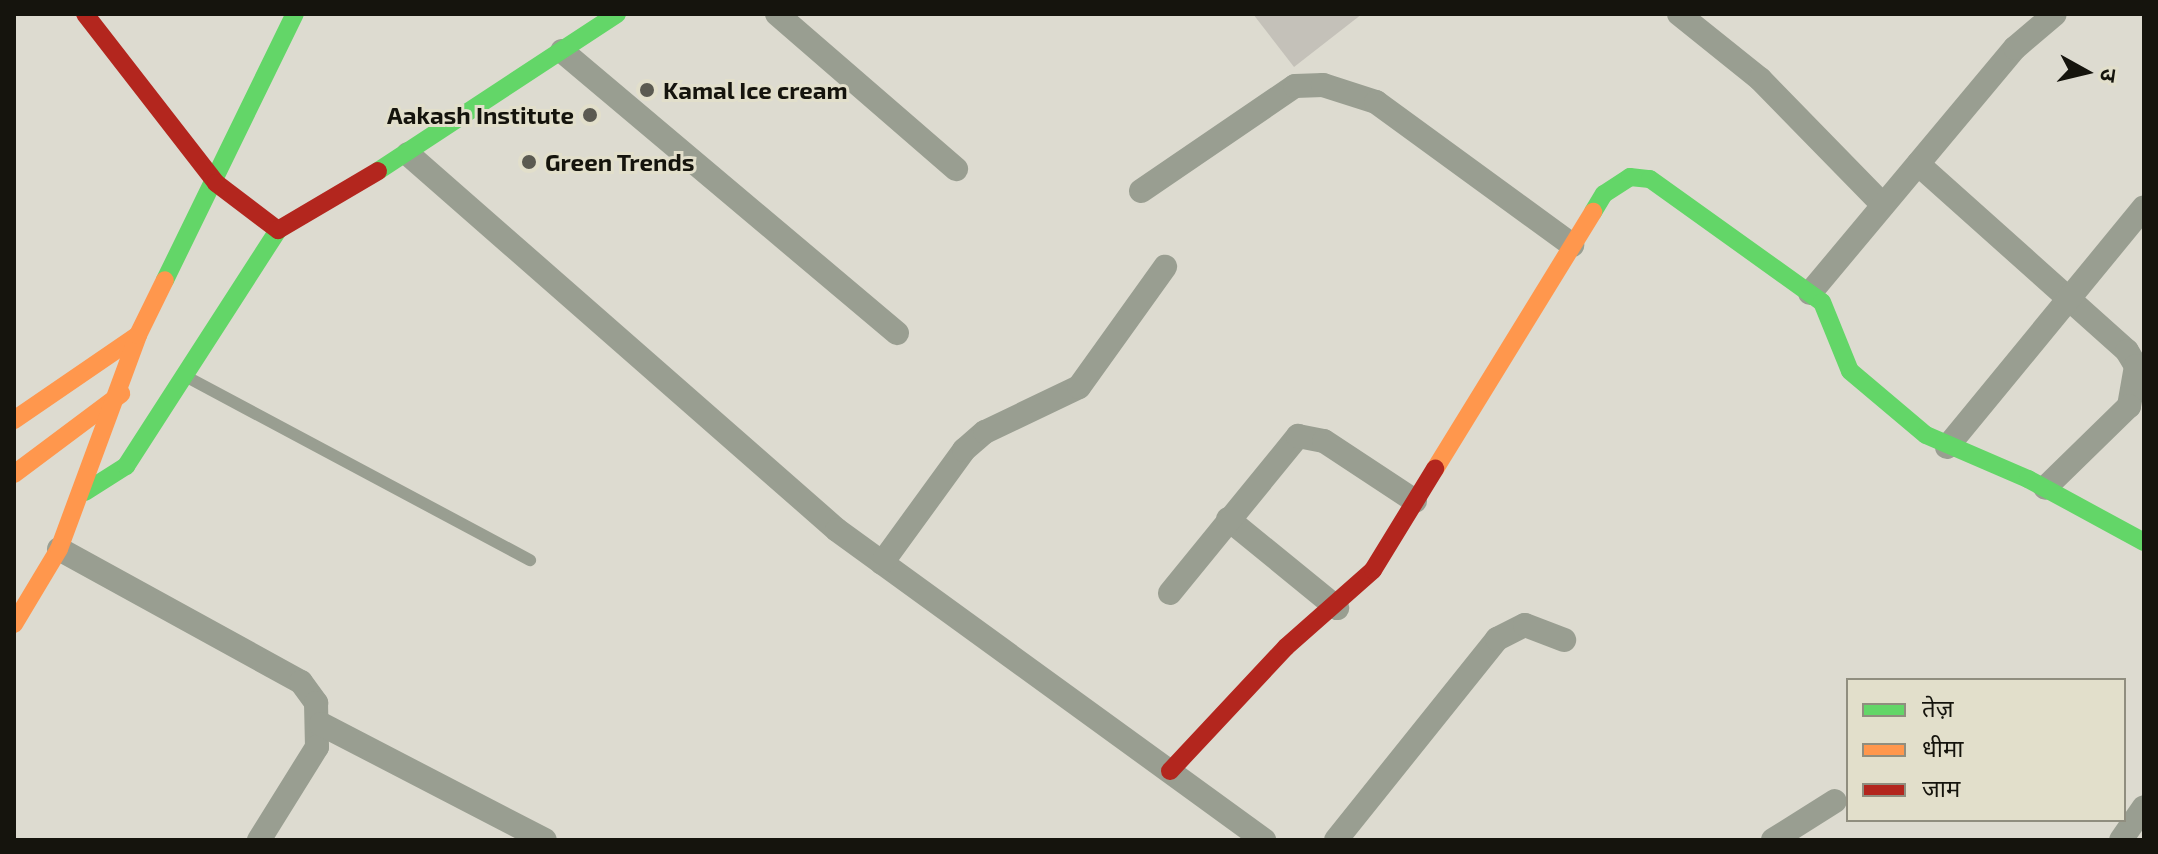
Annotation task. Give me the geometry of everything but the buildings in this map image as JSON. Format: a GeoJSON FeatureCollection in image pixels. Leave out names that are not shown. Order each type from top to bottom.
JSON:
{"type":"FeatureCollection","features":[{"type":"Feature","properties":{"kind":"main road"},"geometry":{"type":"LineString","coordinates":[[85,14],[216,183],[278,230]]}},
{"type":"Feature","properties":{"kind":"main road"},"geometry":{"type":"LineString","coordinates":[[14,624],[59,549],[85,492],[122,393],[138,335],[216,183],[295,14]]}},
{"type":"Feature","properties":{"kind":"main road"},"geometry":{"type":"LineString","coordinates":[[85,492],[126,466],[278,230],[408,154],[617,14]]}},
{"type":"Feature","properties":{"kind":"main road"},"geometry":{"type":"LineString","coordinates":[[1170,771],[1286,647],[1337,608],[1373,570],[1572,245],[1617,182],[1650,179],[1810,293],[1833,316],[1850,371],[1947,447],[2045,488],[2144,542]]}},
{"type":"Feature","properties":{"kind":"main road"},"geometry":{"type":"LineString","coordinates":[[14,420],[138,335]]}},
{"type":"Feature","properties":{"kind":"main road"},"geometry":{"type":"LineString","coordinates":[[14,474],[122,393]]}},
{"type":"Feature","properties":{"kind":"street"},"geometry":{"type":"LineString","coordinates":[[777,14],[956,169]]}},
{"type":"Feature","properties":{"kind":"street"},"geometry":{"type":"LineString","coordinates":[[1679,14],[1760,79],[1883,205]]}},
{"type":"Feature","properties":{"kind":"street"},"geometry":{"type":"LineString","coordinates":[[1810,293],[1918,164],[2028,22],[2055,14]]}},
{"type":"Feature","properties":{"kind":"street"},"geometry":{"type":"LineString","coordinates":[[562,51],[897,333]]}},
{"type":"Feature","properties":{"kind":"street"},"geometry":{"type":"LineString","coordinates":[[1141,191],[1295,86],[1323,85],[1376,102],[1572,245]]}},
{"type":"Feature","properties":{"kind":"street"},"geometry":{"type":"LineString","coordinates":[[408,154],[882,563],[1264,840]]}},
{"type":"Feature","properties":{"kind":"street"},"geometry":{"type":"LineString","coordinates":[[1918,164],[2127,351],[2137,380],[2129,406],[2045,488]]}},
{"type":"Feature","properties":{"kind":"street"},"geometry":{"type":"LineString","coordinates":[[1947,447],[2069,298],[2139,222]]}},
{"type":"Feature","properties":{"kind":"street"},"geometry":{"type":"LineString","coordinates":[[882,563],[964,450],[985,432],[1079,387],[1165,267]]}},
{"type":"Feature","properties":{"kind":"street"},"geometry":{"type":"LineString","coordinates":[[1170,593],[1298,436],[1324,441],[1415,501]]}},
{"type":"Feature","properties":{"kind":"street"},"geometry":{"type":"LineString","coordinates":[[1228,519],[1337,608]]}},
{"type":"Feature","properties":{"kind":"street"},"geometry":{"type":"LineString","coordinates":[[59,549],[301,682],[316,703],[321,724],[317,747],[259,840]]}},
{"type":"Feature","properties":{"kind":"street"},"geometry":{"type":"LineString","coordinates":[[1336,840],[1497,639],[1525,625],[1564,640]]}},
{"type":"Feature","properties":{"kind":"street"},"geometry":{"type":"LineString","coordinates":[[321,724],[545,840]]}},
{"type":"Feature","properties":{"kind":"street"},"geometry":{"type":"LineString","coordinates":[[1773,840],[1835,801]]}},
{"type":"Feature","properties":{"kind":"street"},"geometry":{"type":"LineString","coordinates":[[2121,840],[2144,807]]}},
{"type":"Feature","properties":{"kind":"lane"},"geometry":{"type":"LineString","coordinates":[[186,376],[530,560]]}},
{"type":"Feature","properties":{"kind":"traffic: fast"},"geometry":{"type":"LineString","coordinates":[[165,280],[295,14]]}},
{"type":"Feature","properties":{"kind":"traffic: fast"},"geometry":{"type":"LineString","coordinates":[[378,171],[617,14]]}},
{"type":"Feature","properties":{"kind":"traffic: fast"},"geometry":{"type":"LineString","coordinates":[[1593,212],[1604,194],[1630,177],[1650,179],[1822,302],[1850,371],[1926,435],[2028,479],[2144,542]]}},
{"type":"Feature","properties":{"kind":"traffic: fast"},"geometry":{"type":"LineString","coordinates":[[85,492],[126,466],[278,230]]}},
{"type":"Feature","properties":{"kind":"traffic: slow"},"geometry":{"type":"LineString","coordinates":[[1435,469],[1593,212]]}},
{"type":"Feature","properties":{"kind":"traffic: slow"},"geometry":{"type":"LineString","coordinates":[[14,624],[59,549],[138,335],[165,280]]}},
{"type":"Feature","properties":{"kind":"traffic: slow"},"geometry":{"type":"LineString","coordinates":[[14,420],[138,335]]}},
{"type":"Feature","properties":{"kind":"traffic: slow"},"geometry":{"type":"LineString","coordinates":[[14,474],[121,394]]}},
{"type":"Feature","properties":{"kind":"traffic: jam"},"geometry":{"type":"LineString","coordinates":[[85,14],[216,183],[278,230],[378,171]]}},
{"type":"Feature","properties":{"kind":"traffic: jam"},"geometry":{"type":"LineString","coordinates":[[1170,771],[1286,647],[1373,570],[1435,469]]}},
{"type":"Feature","properties":{"kind":"place","name":"Kamal Ice cream"},"geometry":{"type":"Point","coordinates":[647,90]}},
{"type":"Feature","properties":{"kind":"place","name":"Aakash Institute"},"geometry":{"type":"Point","coordinates":[590,115]}},
{"type":"Feature","properties":{"kind":"place","name":"Green Trends"},"geometry":{"type":"Point","coordinates":[529,162]}}]}
